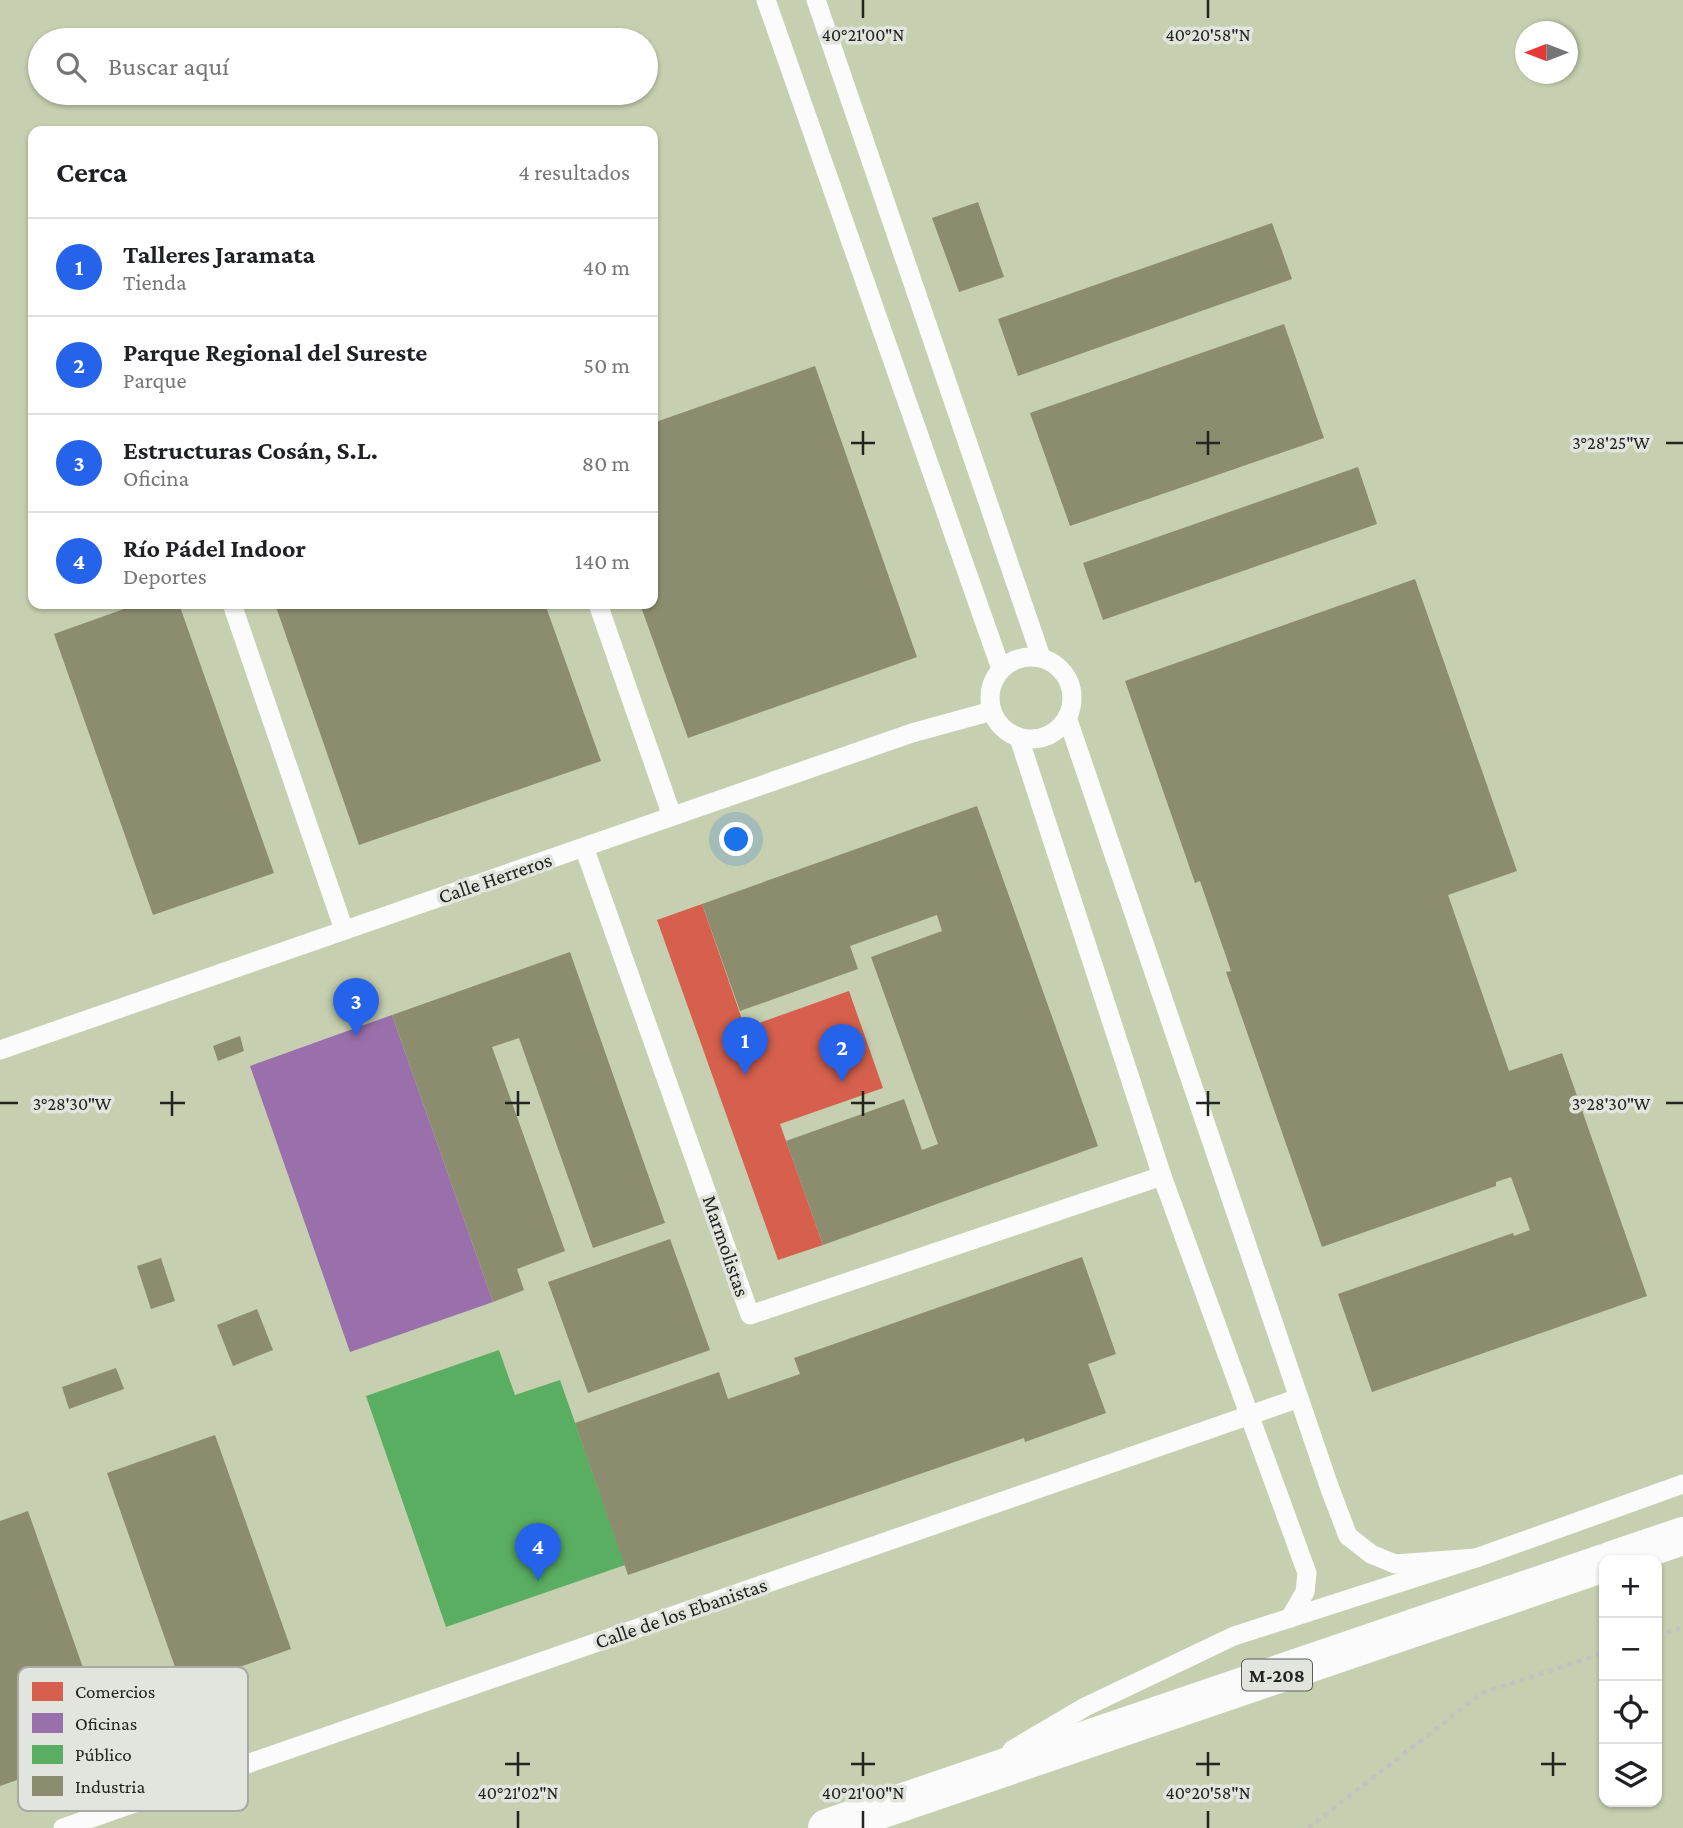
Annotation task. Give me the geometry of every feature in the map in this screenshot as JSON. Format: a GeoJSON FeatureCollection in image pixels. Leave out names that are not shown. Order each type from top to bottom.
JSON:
{"type":"FeatureCollection","features":[{"type":"Feature","properties":{"kind":"main road"},"geometry":{"type":"LineString","coordinates":[[1627,1555],[1683,1536]]}},
{"type":"Feature","properties":{"kind":"main road","name":"M-208"},"geometry":{"type":"LineString","coordinates":[[827,1828],[1599,1565]]}},
{"type":"Feature","properties":{"kind":"lane"},"geometry":{"type":"LineString","coordinates":[[766,0],[1002,669]]}},
{"type":"Feature","properties":{"kind":"lane"},"geometry":{"type":"LineString","coordinates":[[816,0],[1041,657]]}},
{"type":"Feature","properties":{"kind":"lane"},"geometry":{"type":"LineString","coordinates":[[234,609],[344,930]]}},
{"type":"Feature","properties":{"kind":"lane"},"geometry":{"type":"LineString","coordinates":[[600,609],[672,816]]}},
{"type":"Feature","properties":{"kind":"lane"},"geometry":{"type":"LineString","coordinates":[[1020,657],[1041,657],[1062,670],[1069,681],[1072,705],[1059,728],[1047,736],[1020,738],[998,723],[992,711],[991,688],[1002,669],[1020,657]]}},
{"type":"Feature","properties":{"kind":"lane","name":"Calle Herreros"},"geometry":{"type":"LineString","coordinates":[[0,1050],[912,733],[992,711]]}},
{"type":"Feature","properties":{"kind":"lane"},"geometry":{"type":"LineString","coordinates":[[1067,717],[1298,1398],[1348,1536],[1371,1554],[1395,1564],[1476,1558]]}},
{"type":"Feature","properties":{"kind":"lane"},"geometry":{"type":"LineString","coordinates":[[1020,738],[1162,1176],[1307,1573],[1305,1592],[1290,1618]]}},
{"type":"Feature","properties":{"kind":"lane","name":"Marmolistas"},"geometry":{"type":"LineString","coordinates":[[584,847],[750,1315],[1162,1176]]}},
{"type":"Feature","properties":{"kind":"lane","name":"Calle de los Ebanistas"},"geometry":{"type":"LineString","coordinates":[[248,1764],[1298,1398]]}},
{"type":"Feature","properties":{"kind":"lane"},"geometry":{"type":"LineString","coordinates":[[949,1787],[1085,1707],[1234,1636],[1476,1558],[1683,1484]]}},
{"type":"Feature","properties":{"kind":"lane","name":"Calle de los Ebanistas"},"geometry":{"type":"LineString","coordinates":[[63,1828],[112,1811]]}},
{"type":"Feature","properties":{"kind":"path"},"geometry":{"type":"LineString","coordinates":[[1662,1634],[1683,1627]]}},
{"type":"Feature","properties":{"kind":"path"},"geometry":{"type":"LineString","coordinates":[[1308,1828],[1482,1693],[1599,1655]]}},
{"type":"Feature","properties":{"kind":"green space"},"geometry":{"type":"Polygon","coordinates":[[[0,0],[1683,0],[1683,1828],[0,1828],[0,0]]]}},
{"type":"Feature","properties":{"kind":"building: Comercios"},"geometry":{"type":"Polygon","coordinates":[[[702,904],[745,1028],[849,991],[883,1088],[780,1124],[823,1245],[778,1260],[657,920],[702,904]]]}},
{"type":"Feature","properties":{"kind":"building: Oficinas"},"geometry":{"type":"Polygon","coordinates":[[[392,1015],[493,1302],[350,1352],[250,1066],[392,1015]]]}},
{"type":"Feature","properties":{"kind":"building: Público"},"geometry":{"type":"Polygon","coordinates":[[[499,1350],[515,1395],[560,1380],[625,1565],[446,1627],[366,1396],[499,1350]]]}},
{"type":"Feature","properties":{"kind":"building: Industria"},"geometry":{"type":"Polygon","coordinates":[[[978,202],[1004,277],[959,292],[932,218],[978,202]]]}},
{"type":"Feature","properties":{"kind":"building: Industria"},"geometry":{"type":"Polygon","coordinates":[[[1272,223],[1292,279],[1018,376],[998,319],[1272,223]]]}},
{"type":"Feature","properties":{"kind":"building: Industria"},"geometry":{"type":"Polygon","coordinates":[[[1284,324],[1324,438],[1070,526],[1030,413],[1284,324]]]}},
{"type":"Feature","properties":{"kind":"building: Industria"},"geometry":{"type":"Polygon","coordinates":[[[815,366],[917,657],[688,738],[642,609],[658,609],[658,421],[815,366]]]}},
{"type":"Feature","properties":{"kind":"building: Industria"},"geometry":{"type":"Polygon","coordinates":[[[1358,467],[1377,524],[1103,620],[1083,563],[1358,467]]]}},
{"type":"Feature","properties":{"kind":"building: Industria"},"geometry":{"type":"Polygon","coordinates":[[[1415,579],[1517,871],[1448,895],[1509,1071],[1562,1053],[1647,1296],[1372,1392],[1338,1294],[1513,1233],[1514,1236],[1530,1230],[1511,1177],[1496,1182],[1496,1186],[1322,1247],[1226,972],[1231,971],[1200,881],[1195,883],[1125,681],[1415,579]]]}},
{"type":"Feature","properties":{"kind":"building: Industria"},"geometry":{"type":"Polygon","coordinates":[[[124,609],[181,609],[274,873],[153,915],[54,634],[124,609]]]}},
{"type":"Feature","properties":{"kind":"building: Industria"},"geometry":{"type":"Polygon","coordinates":[[[277,609],[547,609],[601,761],[359,845],[277,609]]]}},
{"type":"Feature","properties":{"kind":"building: Industria"},"geometry":{"type":"Polygon","coordinates":[[[977,806],[1098,1146],[823,1245],[786,1141],[904,1099],[922,1150],[938,1144],[871,957],[942,931],[937,915],[850,946],[858,969],[740,1011],[702,904],[977,806]]]}},
{"type":"Feature","properties":{"kind":"building: Industria"},"geometry":{"type":"Polygon","coordinates":[[[570,952],[665,1223],[593,1248],[519,1038],[492,1047],[565,1251],[517,1269],[524,1290],[493,1302],[392,1015],[570,952]]]}},
{"type":"Feature","properties":{"kind":"building: Industria"},"geometry":{"type":"Polygon","coordinates":[[[240,1036],[244,1051],[218,1061],[213,1046],[240,1036]]]}},
{"type":"Feature","properties":{"kind":"building: Industria"},"geometry":{"type":"Polygon","coordinates":[[[670,1239],[710,1350],[588,1393],[548,1282],[670,1239]]]}},
{"type":"Feature","properties":{"kind":"building: Industria"},"geometry":{"type":"Polygon","coordinates":[[[1082,1257],[1116,1354],[1088,1364],[1106,1413],[1025,1442],[1024,1438],[628,1575],[575,1423],[719,1372],[728,1399],[800,1374],[794,1358],[1082,1257]]]}},
{"type":"Feature","properties":{"kind":"building: Industria"},"geometry":{"type":"Polygon","coordinates":[[[161,1258],[175,1301],[151,1309],[137,1266],[161,1258]]]}},
{"type":"Feature","properties":{"kind":"building: Industria"},"geometry":{"type":"Polygon","coordinates":[[[257,1309],[273,1350],[233,1366],[217,1325],[257,1309]]]}},
{"type":"Feature","properties":{"kind":"building: Industria"},"geometry":{"type":"Polygon","coordinates":[[[116,1368],[124,1389],[69,1409],[62,1387],[116,1368]]]}},
{"type":"Feature","properties":{"kind":"building: Industria"},"geometry":{"type":"Polygon","coordinates":[[[215,1435],[291,1649],[239,1667],[175,1667],[107,1473],[215,1435]]]}},
{"type":"Feature","properties":{"kind":"building: Industria"},"geometry":{"type":"Polygon","coordinates":[[[28,1511],[83,1667],[18,1667],[18,1780],[0,1786],[0,1521],[28,1511]]]}},
{"type":"Feature","properties":{"kind":"place","name":"Estructuras Cosán, S.L."},"geometry":{"type":"Point","coordinates":[356,1036]}},
{"type":"Feature","properties":{"kind":"place","name":"Talleres Jaramata"},"geometry":{"type":"Point","coordinates":[745,1075]}},
{"type":"Feature","properties":{"kind":"place","name":"Parque Regional del Sureste"},"geometry":{"type":"Point","coordinates":[842,1082]}},
{"type":"Feature","properties":{"kind":"place","name":"Río Pádel Indoor"},"geometry":{"type":"Point","coordinates":[538,1581]}}]}
